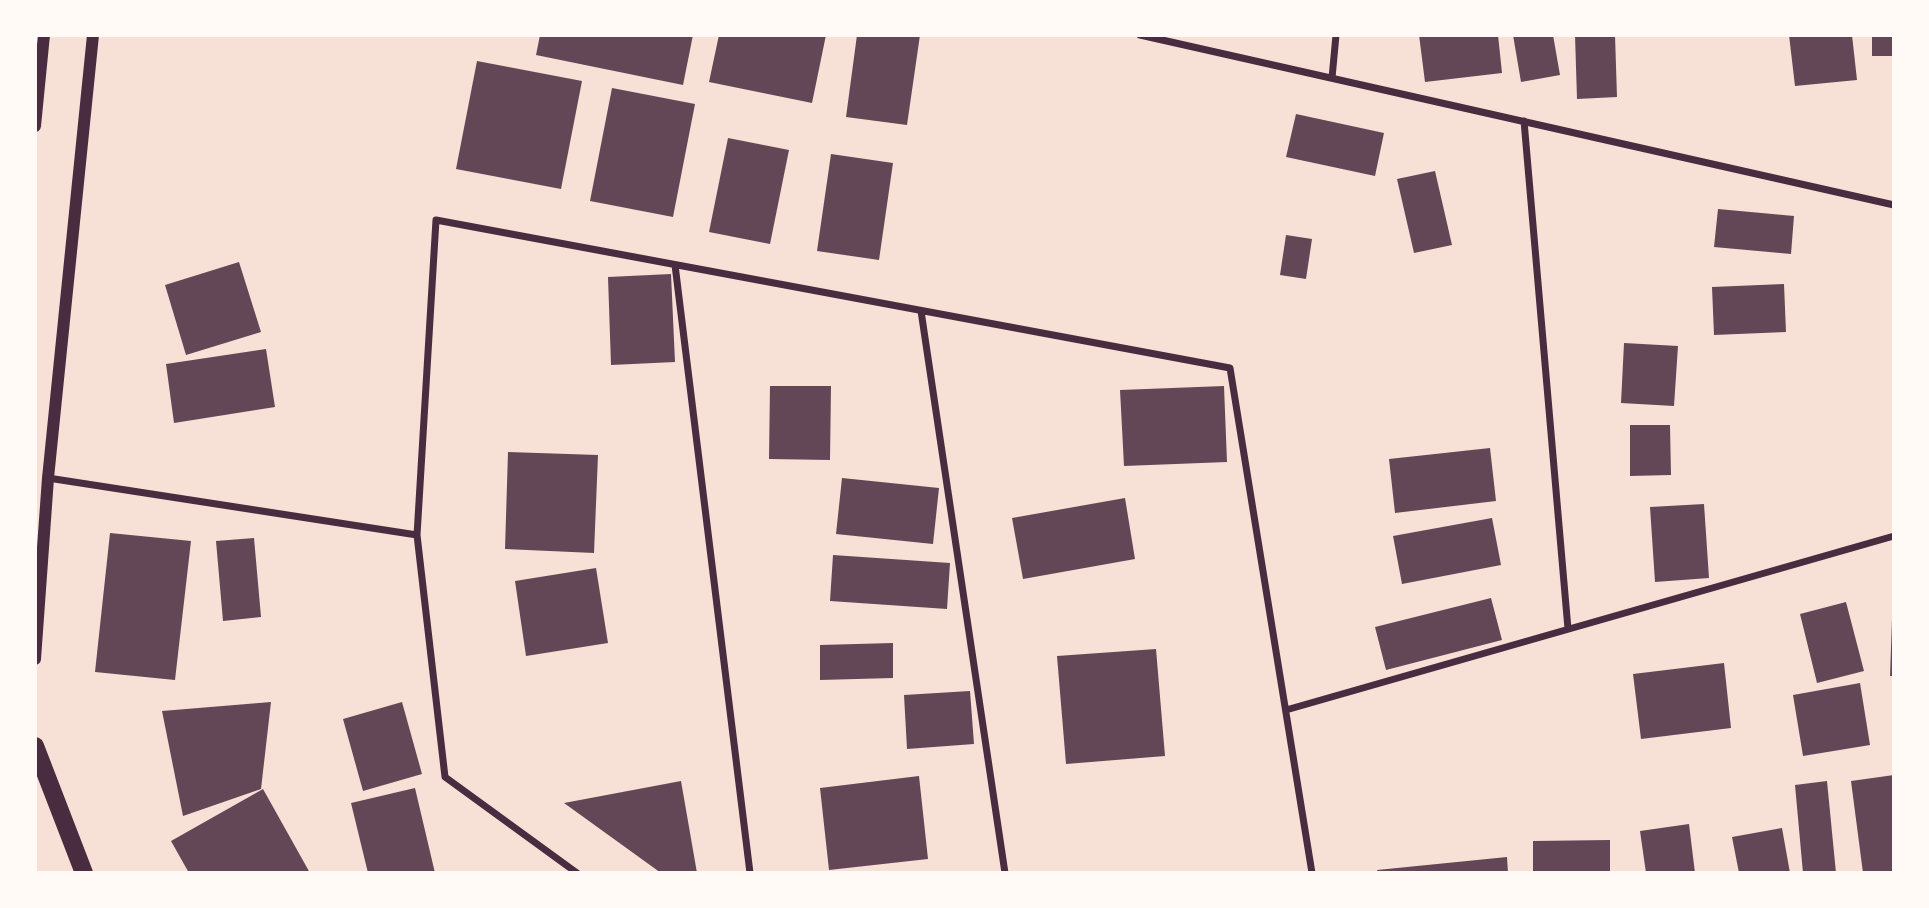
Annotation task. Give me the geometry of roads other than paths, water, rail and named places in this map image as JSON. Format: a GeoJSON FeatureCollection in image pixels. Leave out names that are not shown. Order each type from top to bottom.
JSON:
{"type":"FeatureCollection","features":[{"type":"Feature","properties":{"kind":"main road"},"geometry":{"type":"LineString","coordinates":[[35,746],[84,873]]}},
{"type":"Feature","properties":{"kind":"street"},"geometry":{"type":"LineString","coordinates":[[35,126],[44,35]]}},
{"type":"Feature","properties":{"kind":"street"},"geometry":{"type":"LineString","coordinates":[[35,659],[48,478],[93,35]]}},
{"type":"Feature","properties":{"kind":"street"},"geometry":{"type":"LineString","coordinates":[[1140,35],[1894,205]]}},
{"type":"Feature","properties":{"kind":"street"},"geometry":{"type":"LineString","coordinates":[[1332,78],[1336,35]]}},
{"type":"Feature","properties":{"kind":"street"},"geometry":{"type":"LineString","coordinates":[[1524,121],[1568,629]]}},
{"type":"Feature","properties":{"kind":"street"},"geometry":{"type":"LineString","coordinates":[[577,873],[445,777],[417,535],[436,220],[1230,369],[1312,873]]}},
{"type":"Feature","properties":{"kind":"street"},"geometry":{"type":"LineString","coordinates":[[675,265],[750,873]]}},
{"type":"Feature","properties":{"kind":"street"},"geometry":{"type":"LineString","coordinates":[[921,311],[1005,873]]}},
{"type":"Feature","properties":{"kind":"street"},"geometry":{"type":"LineString","coordinates":[[48,478],[417,535]]}},
{"type":"Feature","properties":{"kind":"street"},"geometry":{"type":"LineString","coordinates":[[1286,710],[1894,536]]}}]}
